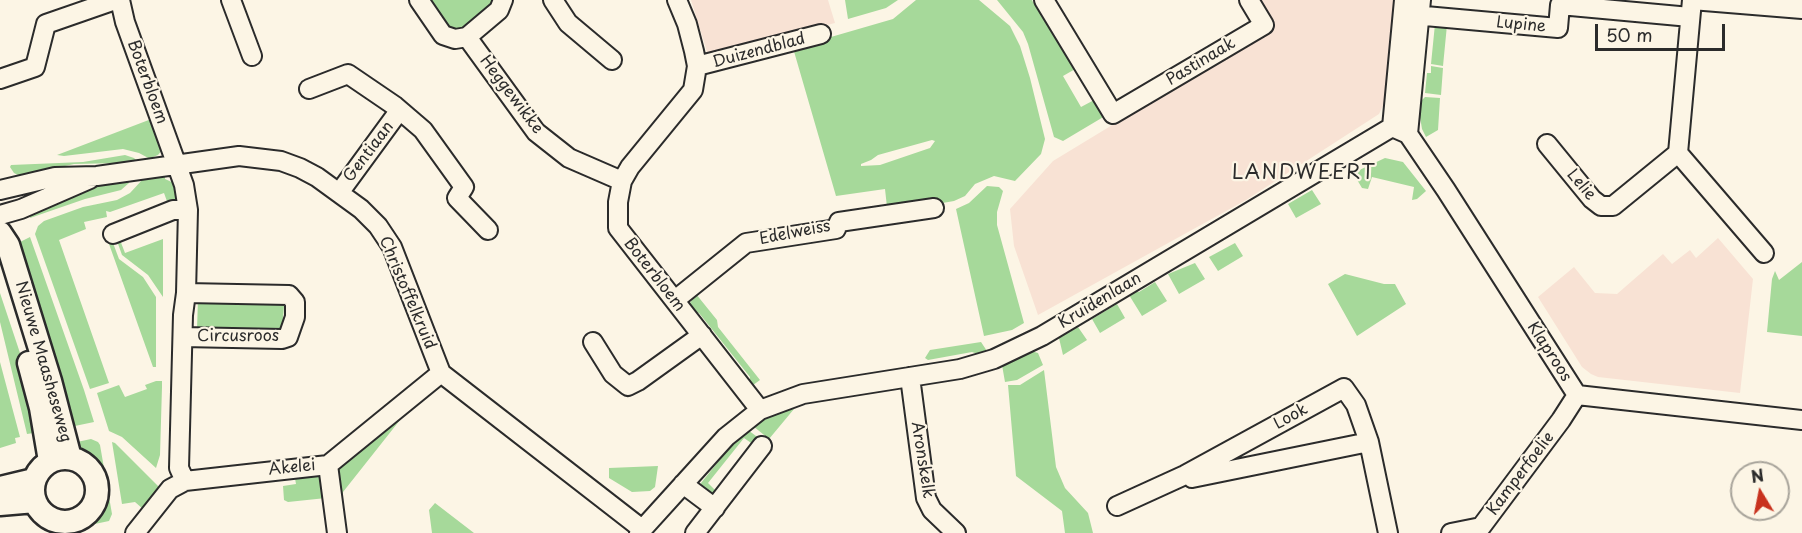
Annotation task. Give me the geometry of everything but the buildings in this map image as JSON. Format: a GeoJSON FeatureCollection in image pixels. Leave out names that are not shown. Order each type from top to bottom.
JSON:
{"type":"FeatureCollection","features":[{"type":"Feature","properties":{"kind":"main road","name":"Nieuwe Maasheseweg"},"geometry":{"type":"LineString","coordinates":[[0,233],[8,245],[50,381],[60,459]]}},
{"type":"Feature","properties":{"kind":"main road","name":"Nieuwe Maasheseweg"},"geometry":{"type":"LineString","coordinates":[[0,268],[34,379],[49,445],[60,459]]}},
{"type":"Feature","properties":{"kind":"main road"},"geometry":{"type":"LineString","coordinates":[[60,459],[80,461],[94,475],[98,485],[98,495],[94,504],[88,513],[72,527],[45,516],[34,491],[43,466],[60,459]]}},
{"type":"Feature","properties":{"kind":"main road"},"geometry":{"type":"LineString","coordinates":[[0,488],[34,491]]}},
{"type":"Feature","properties":{"kind":"main road"},"geometry":{"type":"LineString","coordinates":[[0,504],[34,491]]}},
{"type":"Feature","properties":{"kind":"street"},"geometry":{"type":"LineString","coordinates":[[0,78],[35,67],[46,24],[115,0]]}},
{"type":"Feature","properties":{"kind":"street","name":"Boterbloem"},"geometry":{"type":"LineString","coordinates":[[120,0],[125,22],[177,164]]}},
{"type":"Feature","properties":{"kind":"street"},"geometry":{"type":"LineString","coordinates":[[231,0],[252,56]]}},
{"type":"Feature","properties":{"kind":"street"},"geometry":{"type":"LineString","coordinates":[[419,0],[443,35],[455,39],[467,37],[499,10],[502,0]]}},
{"type":"Feature","properties":{"kind":"street"},"geometry":{"type":"LineString","coordinates":[[553,0],[568,22],[612,60]]}},
{"type":"Feature","properties":{"kind":"street","name":"Boterbloem"},"geometry":{"type":"LineString","coordinates":[[677,0],[687,24],[697,66],[693,90],[630,167],[622,181],[618,202],[618,228],[760,410]]}},
{"type":"Feature","properties":{"kind":"street","name":"Pastinaak"},"geometry":{"type":"LineString","coordinates":[[1044,0],[1111,116],[1264,25],[1249,0]]}},
{"type":"Feature","properties":{"kind":"street","name":"Lupine"},"geometry":{"type":"LineString","coordinates":[[1412,7],[1558,28],[1560,5],[1691,6]]}},
{"type":"Feature","properties":{"kind":"street"},"geometry":{"type":"LineString","coordinates":[[1764,253],[1678,153],[1691,6],[1802,9]]}},
{"type":"Feature","properties":{"kind":"street"},"geometry":{"type":"LineString","coordinates":[[1400,130],[1412,7]]}},
{"type":"Feature","properties":{"kind":"street","name":"Duizendblad"},"geometry":{"type":"LineString","coordinates":[[697,66],[822,34]]}},
{"type":"Feature","properties":{"kind":"street","name":"Heggewikke"},"geometry":{"type":"LineString","coordinates":[[467,37],[536,132],[569,158],[622,181]]}},
{"type":"Feature","properties":{"kind":"street"},"geometry":{"type":"LineString","coordinates":[[309,88],[348,74],[395,106],[423,130],[464,187],[457,198],[488,231]]}},
{"type":"Feature","properties":{"kind":"street","name":"Gentiaan"},"geometry":{"type":"LineString","coordinates":[[339,193],[399,111]]}},
{"type":"Feature","properties":{"kind":"street","name":"Kruidenlaan"},"geometry":{"type":"LineString","coordinates":[[640,531],[726,437],[760,410],[802,394],[960,369],[994,359],[1042,336],[1400,130]]}},
{"type":"Feature","properties":{"kind":"street","name":"Klaproos"},"geometry":{"type":"LineString","coordinates":[[1400,130],[1446,190],[1577,395],[1802,420]]}},
{"type":"Feature","properties":{"kind":"street","name":"Lelie"},"geometry":{"type":"LineString","coordinates":[[1548,144],[1592,199],[1601,206],[1613,206],[1678,153]]}},
{"type":"Feature","properties":{"kind":"street","name":"Christoffelkruid"},"geometry":{"type":"LineString","coordinates":[[0,190],[55,177],[97,176],[239,156],[281,161],[300,168],[317,177],[361,209],[392,247],[441,373]]}},
{"type":"Feature","properties":{"kind":"street","name":"Circusroos"},"geometry":{"type":"LineString","coordinates":[[177,164],[184,185],[188,210],[179,468],[185,481]]}},
{"type":"Feature","properties":{"kind":"street","name":"Christoffelkruid"},"geometry":{"type":"LineString","coordinates":[[0,216],[97,176]]}},
{"type":"Feature","properties":{"kind":"street","name":"Edelweiss"},"geometry":{"type":"LineString","coordinates":[[675,300],[746,243],[836,229],[839,222],[934,208]]}},
{"type":"Feature","properties":{"kind":"street"},"geometry":{"type":"LineString","coordinates":[[112,234],[174,210],[188,210]]}},
{"type":"Feature","properties":{"kind":"street","name":"Circusroos"},"geometry":{"type":"LineString","coordinates":[[183,337],[282,339],[288,337],[295,317],[295,302],[289,295],[186,293]]}},
{"type":"Feature","properties":{"kind":"street"},"geometry":{"type":"LineString","coordinates":[[593,342],[613,374],[628,386],[702,335]]}},
{"type":"Feature","properties":{"kind":"street"},"geometry":{"type":"LineString","coordinates":[[441,373],[640,531]]}},
{"type":"Feature","properties":{"kind":"street","name":"Akelei"},"geometry":{"type":"LineString","coordinates":[[185,481],[328,465],[441,373]]}},
{"type":"Feature","properties":{"kind":"street","name":"Aronskelk"},"geometry":{"type":"LineString","coordinates":[[910,377],[926,498],[932,510],[952,532]]}},
{"type":"Feature","properties":{"kind":"street","name":"Look"},"geometry":{"type":"LineString","coordinates":[[1116,506],[1185,475],[1344,388],[1356,405],[1369,442],[1388,533]]}},
{"type":"Feature","properties":{"kind":"street","name":"Kamperfoelie"},"geometry":{"type":"LineString","coordinates":[[1451,533],[1486,530],[1577,395]]}},
{"type":"Feature","properties":{"kind":"street","name":"Look"},"geometry":{"type":"LineString","coordinates":[[1185,475],[1189,478],[1369,442]]}},
{"type":"Feature","properties":{"kind":"street"},"geometry":{"type":"LineString","coordinates":[[695,533],[762,446]]}},
{"type":"Feature","properties":{"kind":"street"},"geometry":{"type":"LineString","coordinates":[[328,465],[337,533]]}},
{"type":"Feature","properties":{"kind":"street"},"geometry":{"type":"LineString","coordinates":[[135,533],[170,489],[185,481]]}},
{"type":"Feature","properties":{"kind":"street"},"geometry":{"type":"LineString","coordinates":[[683,483],[715,508]]}},
{"type":"Feature","properties":{"kind":"shaded area"},"geometry":{"type":"Polygon","coordinates":[[[691,0],[828,0],[835,23],[708,55],[691,0]]]}},
{"type":"Feature","properties":{"kind":"shaded area"},"geometry":{"type":"Polygon","coordinates":[[[1256,0],[1395,0],[1387,97],[1379,114],[1246,200],[1038,315],[1014,246],[1010,209],[1053,161],[1272,28],[1256,0]]]}},
{"type":"Feature","properties":{"kind":"shaded area"},"geometry":{"type":"Polygon","coordinates":[[[1718,238],[1753,279],[1740,393],[1598,377],[1591,374],[1582,367],[1538,297],[1574,267],[1595,293],[1617,294],[1663,254],[1672,264],[1690,250],[1696,258],[1718,238]]]}},
{"type":"Feature","properties":{"kind":"green space"},"geometry":{"type":"Polygon","coordinates":[[[424,0],[492,0],[494,5],[489,12],[458,32],[451,32],[424,0]]]}},
{"type":"Feature","properties":{"kind":"green space"},"geometry":{"type":"Polygon","coordinates":[[[845,0],[898,0],[886,8],[848,19],[845,0]]]}},
{"type":"Feature","properties":{"kind":"green space"},"geometry":{"type":"Polygon","coordinates":[[[916,0],[979,0],[1010,26],[1020,46],[1030,78],[1045,139],[1041,154],[1015,181],[994,176],[975,184],[965,196],[954,201],[891,212],[887,207],[885,189],[836,196],[793,48],[893,19],[916,0]],[[935,141],[878,155],[861,166],[880,165],[930,148],[935,141]]]}},
{"type":"Feature","properties":{"kind":"green space"},"geometry":{"type":"Polygon","coordinates":[[[997,0],[1032,0],[1034,4],[1042,8],[1077,68],[1063,76],[1081,107],[1096,99],[1105,116],[1063,141],[1054,137],[1028,44],[1023,32],[997,0]]]}},
{"type":"Feature","properties":{"kind":"green space"},"geometry":{"type":"Polygon","coordinates":[[[1435,24],[1447,25],[1443,66],[1431,64],[1435,24]]]}},
{"type":"Feature","properties":{"kind":"green space"},"geometry":{"type":"Polygon","coordinates":[[[1431,66],[1443,68],[1441,95],[1425,93],[1427,73],[1431,73],[1431,66]]]}},
{"type":"Feature","properties":{"kind":"green space"},"geometry":{"type":"Polygon","coordinates":[[[1425,97],[1440,98],[1438,130],[1426,137],[1419,111],[1420,102],[1425,97]]]}},
{"type":"Feature","properties":{"kind":"green space"},"geometry":{"type":"Polygon","coordinates":[[[154,118],[162,150],[152,160],[139,153],[123,149],[57,155],[154,118]]]}},
{"type":"Feature","properties":{"kind":"green space"},"geometry":{"type":"Polygon","coordinates":[[[125,155],[136,160],[120,163],[74,164],[20,176],[10,167],[11,165],[83,162],[125,155]]]}},
{"type":"Feature","properties":{"kind":"green space"},"geometry":{"type":"Polygon","coordinates":[[[1385,158],[1403,162],[1426,191],[1417,199],[1412,200],[1414,187],[1372,177],[1368,189],[1362,188],[1353,173],[1385,158]]]}},
{"type":"Feature","properties":{"kind":"green space"},"geometry":{"type":"Polygon","coordinates":[[[165,176],[165,179],[174,183],[180,205],[168,204],[164,193],[110,212],[106,211],[107,217],[84,222],[86,229],[59,240],[109,383],[90,389],[35,234],[38,226],[44,221],[83,207],[117,200],[130,193],[143,179],[165,176]]]}},
{"type":"Feature","properties":{"kind":"green space"},"geometry":{"type":"Polygon","coordinates":[[[128,179],[129,183],[121,190],[85,199],[30,218],[31,212],[91,187],[128,179]]]}},
{"type":"Feature","properties":{"kind":"green space"},"geometry":{"type":"Polygon","coordinates":[[[987,186],[999,187],[1003,191],[997,212],[997,225],[1024,323],[1012,330],[984,336],[956,209],[969,203],[987,186]]]}},
{"type":"Feature","properties":{"kind":"green space"},"geometry":{"type":"Polygon","coordinates":[[[1312,190],[1321,204],[1296,218],[1288,204],[1312,190]]]}},
{"type":"Feature","properties":{"kind":"green space"},"geometry":{"type":"Polygon","coordinates":[[[30,237],[94,422],[70,427],[16,244],[30,237]]]}},
{"type":"Feature","properties":{"kind":"green space"},"geometry":{"type":"Polygon","coordinates":[[[163,239],[163,297],[148,275],[122,255],[117,241],[120,240],[125,253],[163,239]]]}},
{"type":"Feature","properties":{"kind":"green space"},"geometry":{"type":"Polygon","coordinates":[[[113,243],[119,259],[143,277],[156,297],[156,367],[153,367],[109,244],[113,243]]]}},
{"type":"Feature","properties":{"kind":"green space"},"geometry":{"type":"Polygon","coordinates":[[[1235,243],[1243,256],[1218,271],[1209,257],[1235,243]]]}},
{"type":"Feature","properties":{"kind":"green space"},"geometry":{"type":"Polygon","coordinates":[[[1802,262],[1802,336],[1767,332],[1772,279],[1775,271],[1779,280],[1802,262]]]}},
{"type":"Feature","properties":{"kind":"green space"},"geometry":{"type":"Polygon","coordinates":[[[1195,263],[1205,279],[1179,294],[1168,274],[1195,263]]]}},
{"type":"Feature","properties":{"kind":"green space"},"geometry":{"type":"Polygon","coordinates":[[[1345,274],[1384,284],[1395,284],[1406,304],[1357,336],[1328,284],[1345,274]]]}},
{"type":"Feature","properties":{"kind":"green space"},"geometry":{"type":"Polygon","coordinates":[[[1155,282],[1167,301],[1142,316],[1129,295],[1155,282]]]}},
{"type":"Feature","properties":{"kind":"green space"},"geometry":{"type":"Polygon","coordinates":[[[0,293],[31,386],[40,432],[27,434],[0,322],[0,293]]]}},
{"type":"Feature","properties":{"kind":"green space"},"geometry":{"type":"Polygon","coordinates":[[[696,294],[717,320],[718,327],[760,380],[749,388],[750,377],[699,313],[692,312],[690,309],[690,303],[696,294]]]}},
{"type":"Feature","properties":{"kind":"green space"},"geometry":{"type":"Polygon","coordinates":[[[198,298],[281,300],[284,306],[282,331],[197,330],[198,298]]]}},
{"type":"Feature","properties":{"kind":"green space"},"geometry":{"type":"Polygon","coordinates":[[[1117,304],[1125,318],[1100,333],[1092,319],[1117,304]]]}},
{"type":"Feature","properties":{"kind":"green space"},"geometry":{"type":"Polygon","coordinates":[[[1078,327],[1087,340],[1063,355],[1059,338],[1078,327]]]}},
{"type":"Feature","properties":{"kind":"green space"},"geometry":{"type":"Polygon","coordinates":[[[981,342],[987,351],[928,360],[925,358],[930,350],[981,342]]]}},
{"type":"Feature","properties":{"kind":"green space"},"geometry":{"type":"Polygon","coordinates":[[[1031,351],[1038,353],[1043,365],[1017,380],[1005,382],[1002,365],[1031,351]]]}},
{"type":"Feature","properties":{"kind":"green space"},"geometry":{"type":"Polygon","coordinates":[[[0,362],[20,437],[15,438],[16,443],[0,448],[0,362]]]}},
{"type":"Feature","properties":{"kind":"green space"},"geometry":{"type":"Polygon","coordinates":[[[1044,370],[1056,467],[1065,488],[1088,513],[1093,533],[1065,533],[1062,511],[1016,476],[1008,385],[1020,385],[1044,370]]]}},
{"type":"Feature","properties":{"kind":"green space"},"geometry":{"type":"Polygon","coordinates":[[[162,381],[162,387],[160,455],[156,468],[122,437],[109,431],[97,393],[119,385],[125,397],[147,389],[145,385],[162,381]]]}},
{"type":"Feature","properties":{"kind":"green space"},"geometry":{"type":"Polygon","coordinates":[[[793,407],[794,409],[769,439],[753,426],[770,416],[793,407]]]}},
{"type":"Feature","properties":{"kind":"green space"},"geometry":{"type":"Polygon","coordinates":[[[396,417],[400,420],[343,492],[343,496],[338,496],[336,474],[339,465],[396,417]]]}},
{"type":"Feature","properties":{"kind":"green space"},"geometry":{"type":"Polygon","coordinates":[[[748,430],[760,439],[754,445],[744,438],[708,483],[716,491],[714,495],[706,496],[697,488],[730,447],[748,430]]]}},
{"type":"Feature","properties":{"kind":"green space"},"geometry":{"type":"Polygon","coordinates":[[[91,439],[100,445],[112,514],[109,521],[90,525],[88,524],[102,502],[105,484],[95,460],[78,447],[77,442],[91,439]]]}},
{"type":"Feature","properties":{"kind":"green space"},"geometry":{"type":"Polygon","coordinates":[[[112,442],[159,487],[143,509],[135,502],[122,504],[112,442]]]}},
{"type":"Feature","properties":{"kind":"green space"},"geometry":{"type":"Polygon","coordinates":[[[658,466],[655,487],[650,491],[632,492],[609,478],[609,468],[658,466]]]}},
{"type":"Feature","properties":{"kind":"green space"},"geometry":{"type":"Polygon","coordinates":[[[294,473],[317,473],[322,478],[326,498],[288,502],[284,500],[283,486],[296,484],[294,473]]]}},
{"type":"Feature","properties":{"kind":"green space"},"geometry":{"type":"Polygon","coordinates":[[[435,503],[474,533],[432,533],[429,510],[435,503]]]}},
{"type":"Feature","properties":{"kind":"district","name":"LANDWEERT"},"geometry":{"type":"Point","coordinates":[1304,173]}}]}
